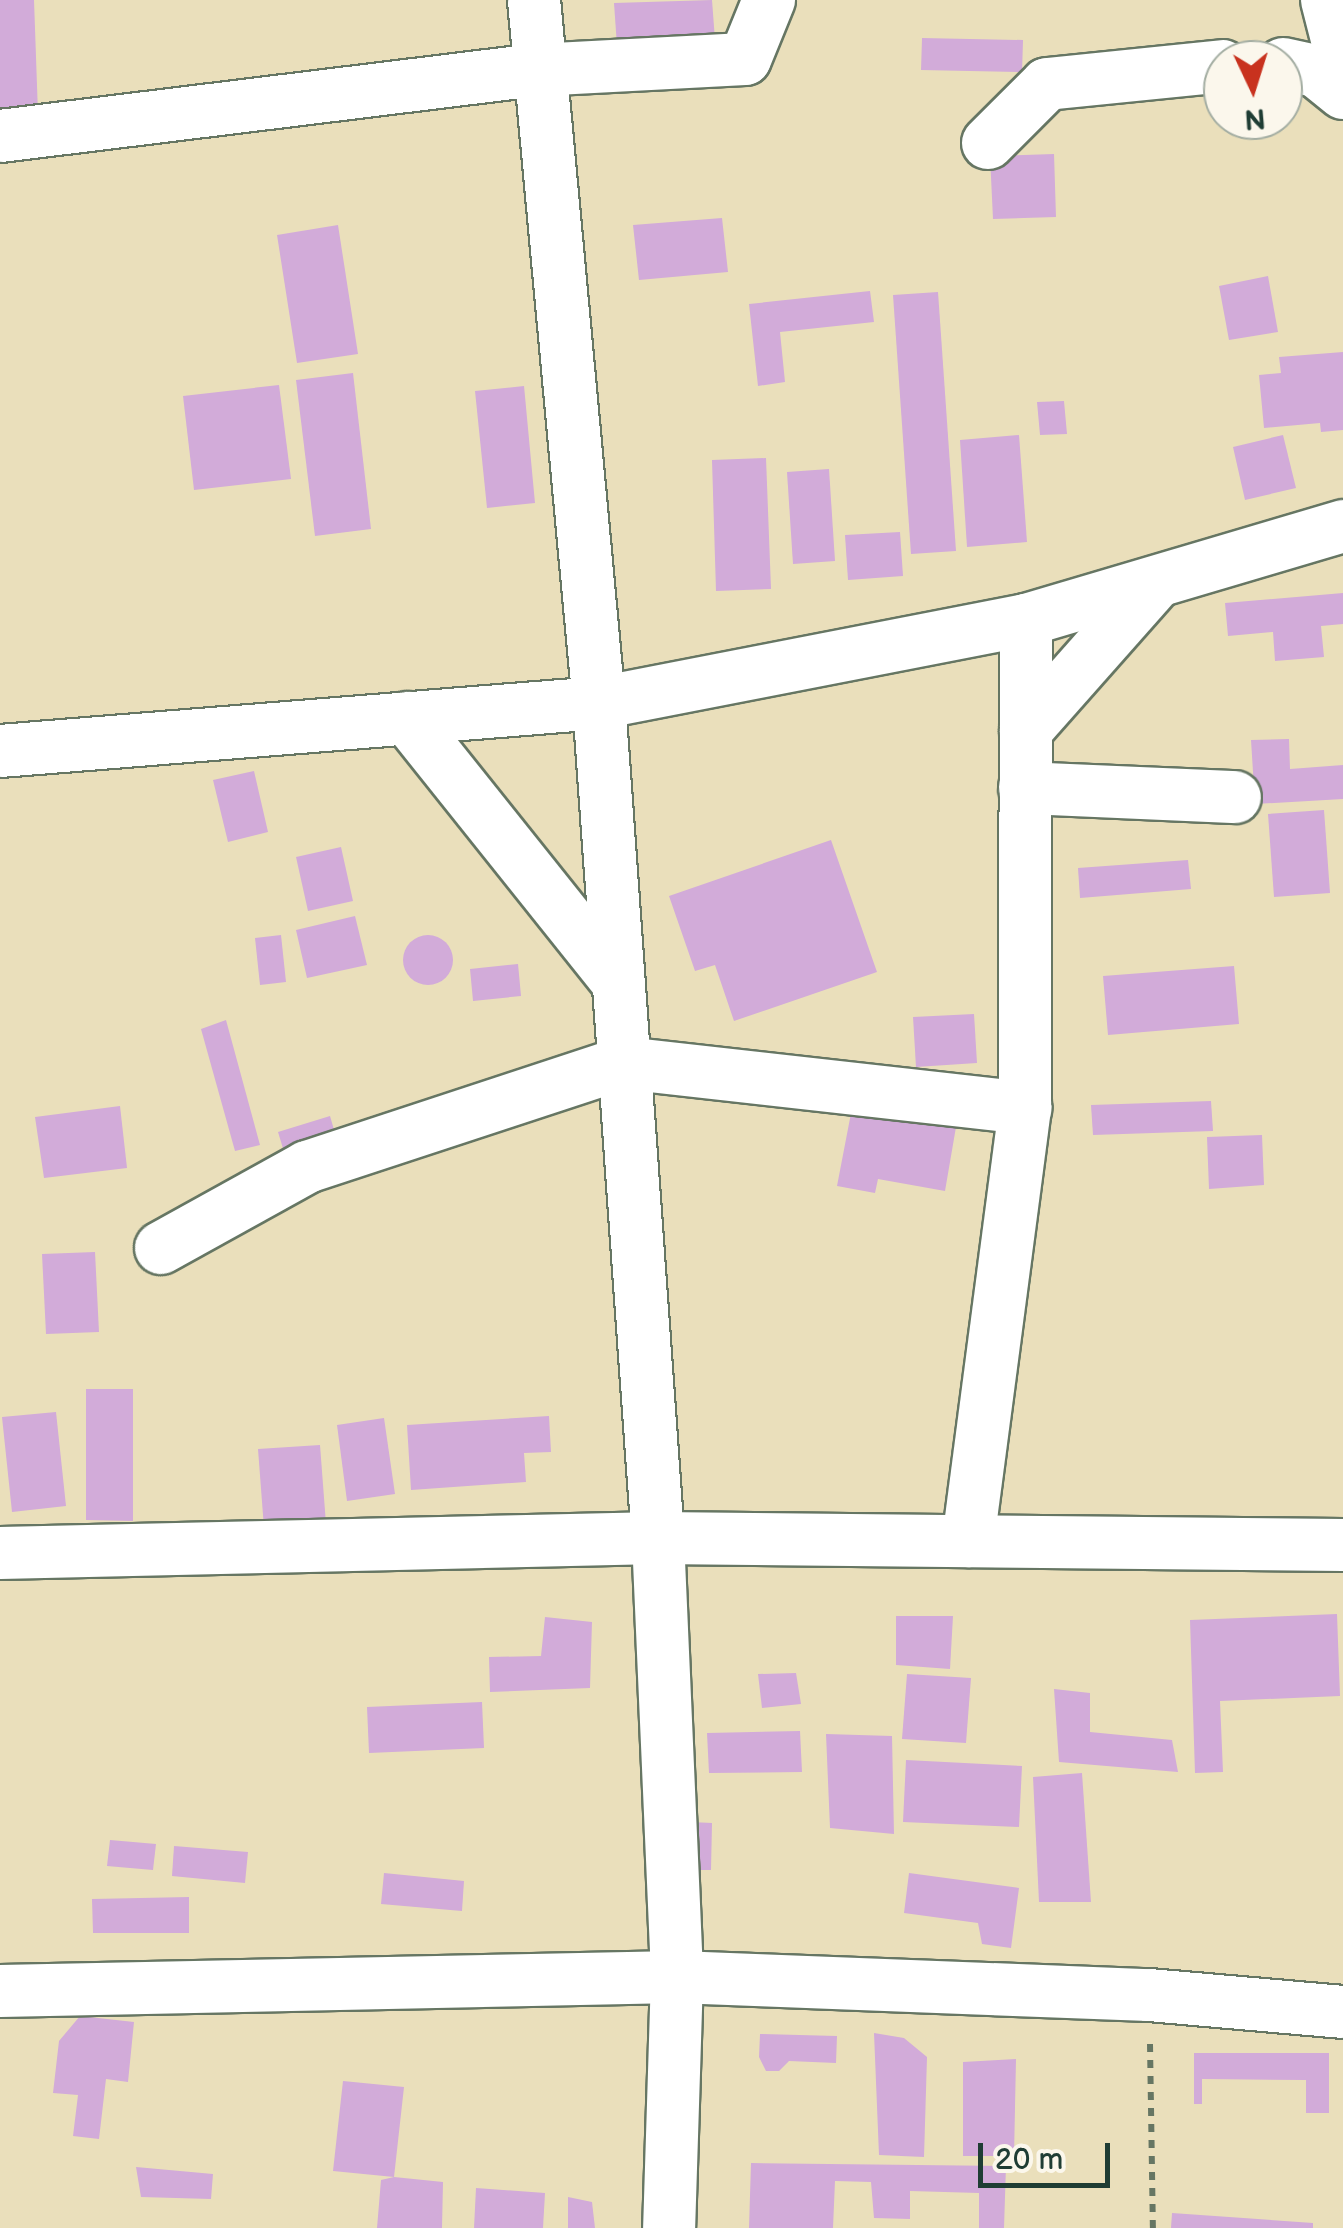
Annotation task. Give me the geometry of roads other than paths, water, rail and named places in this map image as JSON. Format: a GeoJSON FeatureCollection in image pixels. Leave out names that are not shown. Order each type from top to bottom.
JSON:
{"type":"FeatureCollection","features":[{"type":"Feature","properties":{"kind":"street"},"geometry":{"type":"LineString","coordinates":[[534,0],[536,70],[599,702],[658,1538],[677,1978],[669,2228]]}},
{"type":"Feature","properties":{"kind":"street"},"geometry":{"type":"LineString","coordinates":[[0,136],[536,70],[745,59],[769,0]]}},
{"type":"Feature","properties":{"kind":"street"},"geometry":{"type":"LineString","coordinates":[[1327,0],[1343,63]]}},
{"type":"Feature","properties":{"kind":"street"},"geometry":{"type":"LineString","coordinates":[[988,143],[1047,84],[1203,68]]}},
{"type":"Feature","properties":{"kind":"street"},"geometry":{"type":"LineString","coordinates":[[1303,68],[1316,71],[1343,93]]}},
{"type":"Feature","properties":{"kind":"street"},"geometry":{"type":"LineString","coordinates":[[0,751],[599,702],[1026,620],[1343,526]]}},
{"type":"Feature","properties":{"kind":"street"},"geometry":{"type":"LineString","coordinates":[[1026,730],[1155,584]]}},
{"type":"Feature","properties":{"kind":"street"},"geometry":{"type":"LineString","coordinates":[[968,1541],[1025,1108],[1026,620]]}},
{"type":"Feature","properties":{"kind":"street"},"geometry":{"type":"LineString","coordinates":[[406,718],[618,982]]}},
{"type":"Feature","properties":{"kind":"street"},"geometry":{"type":"LineString","coordinates":[[1025,788],[1235,797]]}},
{"type":"Feature","properties":{"kind":"street"},"geometry":{"type":"LineString","coordinates":[[161,1248],[307,1167],[624,1064],[1025,1108]]}},
{"type":"Feature","properties":{"kind":"street"},"geometry":{"type":"LineString","coordinates":[[0,1553],[658,1538],[1343,1545]]}},
{"type":"Feature","properties":{"kind":"street"},"geometry":{"type":"LineString","coordinates":[[0,1991],[677,1978],[1149,1995],[1343,2012]]}}]}
